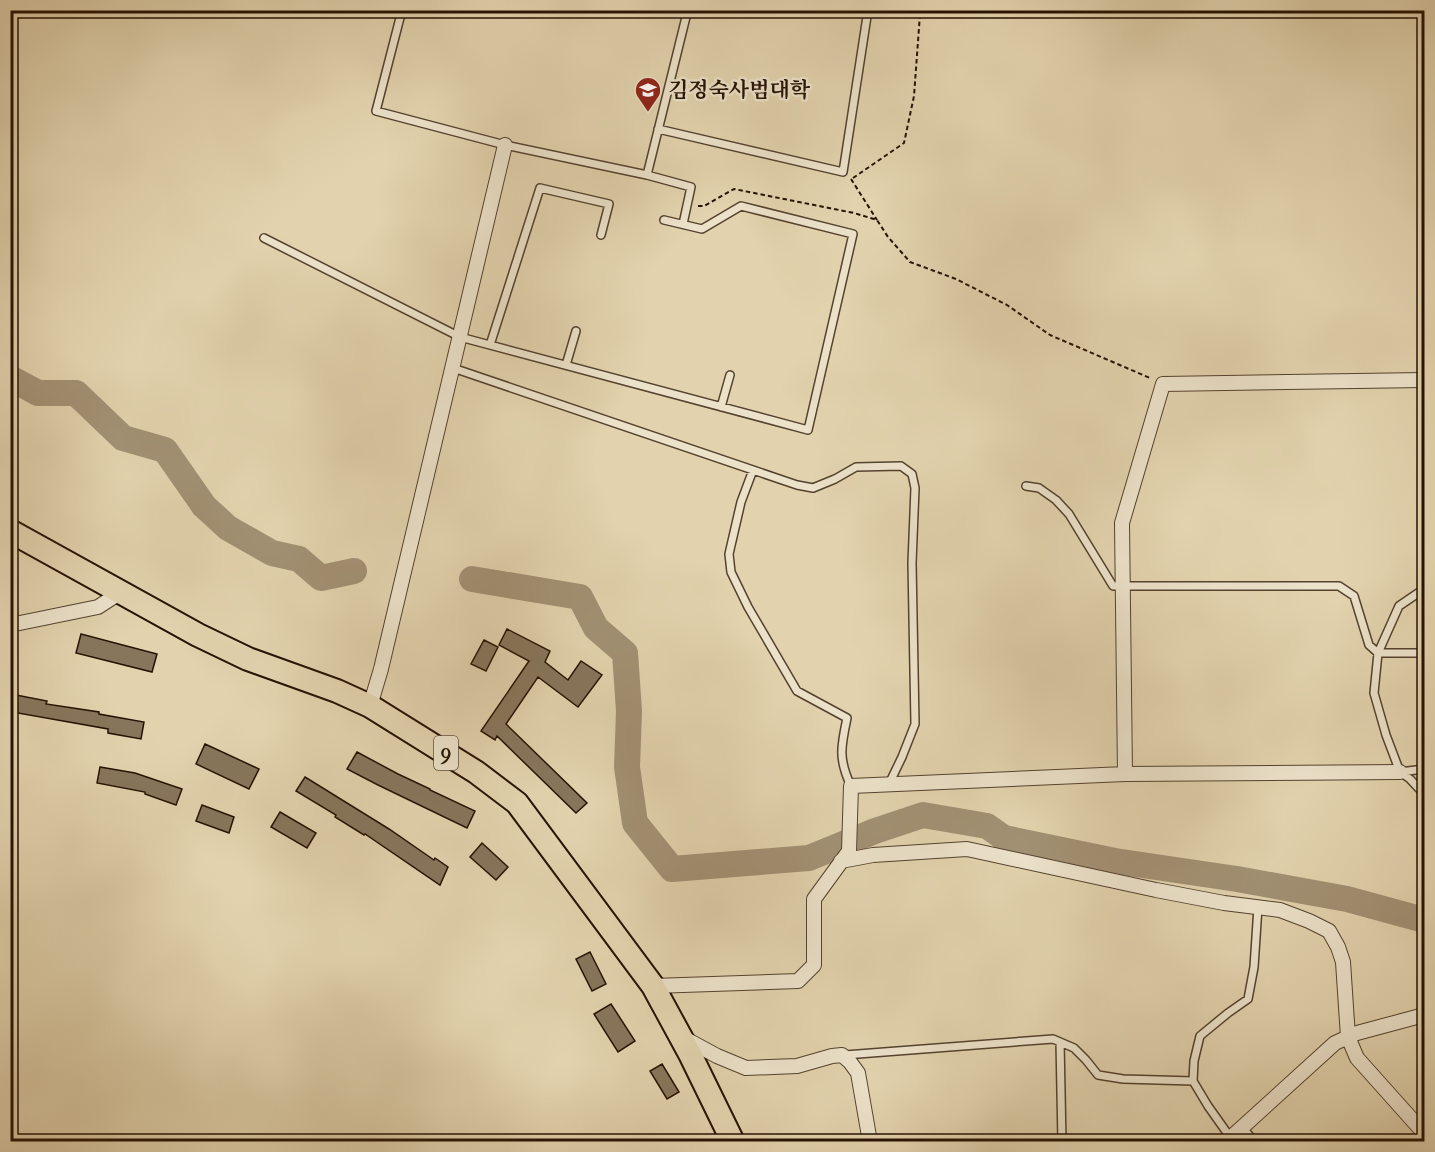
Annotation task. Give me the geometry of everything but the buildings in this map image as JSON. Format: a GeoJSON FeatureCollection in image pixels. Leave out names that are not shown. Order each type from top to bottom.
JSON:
{"type":"FeatureCollection","features":[{"type":"Feature","properties":{"kind":"main road","name":"9"},"geometry":{"type":"LineString","coordinates":[[10,531],[198,635],[248,659],[337,691],[370,706],[476,772],[518,803],[653,986],[681,1036],[733,1142]]}},
{"type":"Feature","properties":{"kind":"street"},"geometry":{"type":"LineString","coordinates":[[370,706],[381,669],[505,145]]}},
{"type":"Feature","properties":{"kind":"street"},"geometry":{"type":"LineString","coordinates":[[1125,774],[1122,523],[1163,384],[1425,381]]}},
{"type":"Feature","properties":{"kind":"street"},"geometry":{"type":"LineString","coordinates":[[10,625],[98,607],[121,592]]}},
{"type":"Feature","properties":{"kind":"street"},"geometry":{"type":"LineString","coordinates":[[653,986],[798,981],[814,965],[814,899],[845,856],[851,786],[1125,774],[1400,772]]}},
{"type":"Feature","properties":{"kind":"street"},"geometry":{"type":"LineString","coordinates":[[845,856],[967,849],[1156,890],[1224,903],[1280,910],[1309,921],[1329,931],[1338,946],[1343,962],[1348,1037],[1358,1058],[1425,1133]]}},
{"type":"Feature","properties":{"kind":"street"},"geometry":{"type":"LineString","coordinates":[[1228,1139],[1335,1042],[1357,1033],[1425,1015]]}},
{"type":"Feature","properties":{"kind":"street"},"geometry":{"type":"LineString","coordinates":[[681,1036],[717,1056],[746,1068],[797,1066],[842,1055],[858,1073],[870,1142]]}},
{"type":"Feature","properties":{"kind":"lane"},"geometry":{"type":"LineString","coordinates":[[402,10],[376,111],[505,145],[647,175],[691,187],[683,225]]}},
{"type":"Feature","properties":{"kind":"lane"},"geometry":{"type":"LineString","coordinates":[[647,175],[686,17],[684,10]]}},
{"type":"Feature","properties":{"kind":"lane"},"geometry":{"type":"LineString","coordinates":[[658,129],[843,172],[868,10]]}},
{"type":"Feature","properties":{"kind":"lane"},"geometry":{"type":"LineString","coordinates":[[490,345],[540,188],[609,204],[601,235]]}},
{"type":"Feature","properties":{"kind":"lane"},"geometry":{"type":"LineString","coordinates":[[264,238],[460,337],[808,429],[853,234],[741,206],[702,229],[664,220]]}},
{"type":"Feature","properties":{"kind":"lane"},"geometry":{"type":"LineString","coordinates":[[566,365],[576,331]]}},
{"type":"Feature","properties":{"kind":"lane"},"geometry":{"type":"LineString","coordinates":[[453,368],[813,489],[856,466],[901,466],[912,474],[915,488],[912,573],[915,724],[889,784]]}},
{"type":"Feature","properties":{"kind":"lane"},"geometry":{"type":"LineString","coordinates":[[722,407],[730,375]]}},
{"type":"Feature","properties":{"kind":"lane"},"geometry":{"type":"LineString","coordinates":[[753,470],[741,502],[729,554],[731,572],[748,607],[797,692],[847,718],[841,746],[844,771],[851,786]]}},
{"type":"Feature","properties":{"kind":"lane"},"geometry":{"type":"LineString","coordinates":[[1026,486],[1039,488],[1056,500],[1069,514],[1113,586],[1339,586],[1354,596],[1369,645],[1378,653],[1425,653]]}},
{"type":"Feature","properties":{"kind":"lane"},"geometry":{"type":"LineString","coordinates":[[1425,589],[1399,606],[1378,653],[1374,693],[1400,772],[1425,794]]}},
{"type":"Feature","properties":{"kind":"lane"},"geometry":{"type":"LineString","coordinates":[[1400,772],[1425,769]]}},
{"type":"Feature","properties":{"kind":"lane"},"geometry":{"type":"LineString","coordinates":[[1228,1139],[1193,1081],[1194,1060],[1200,1036],[1248,999],[1254,967],[1258,907]]}},
{"type":"Feature","properties":{"kind":"lane"},"geometry":{"type":"LineString","coordinates":[[842,1055],[1053,1039],[1074,1048],[1098,1075],[1123,1079],[1193,1081]]}},
{"type":"Feature","properties":{"kind":"lane"},"geometry":{"type":"LineString","coordinates":[[1060,1042],[1062,1142]]}},
{"type":"Feature","properties":{"kind":"lane"},"geometry":{"type":"LineString","coordinates":[[1242,1127],[1255,1142]]}},
{"type":"Feature","properties":{"kind":"path"},"geometry":{"type":"LineString","coordinates":[[920,10],[914,96],[904,143],[851,179],[888,237],[910,262],[956,279],[1007,305],[1050,335],[1163,384]]}},
{"type":"Feature","properties":{"kind":"path"},"geometry":{"type":"LineString","coordinates":[[687,207],[704,206],[734,189],[854,213],[877,220]]}},
{"type":"Feature","properties":{"kind":"waterway"},"geometry":{"type":"LineString","coordinates":[[10,378],[38,393],[76,393],[123,438],[165,450],[204,506],[228,528],[272,553],[299,559],[321,578],[354,571]]}},
{"type":"Feature","properties":{"kind":"waterway"},"geometry":{"type":"LineString","coordinates":[[472,579],[580,597],[596,628],[625,653],[629,711],[627,767],[635,823],[672,869],[809,858],[875,831],[923,815],[987,826],[1004,838],[1115,861],[1237,879],[1347,899],[1424,920]]}},
{"type":"Feature","properties":{"kind":"place","name":"김정숙사범대학"},"geometry":{"type":"Point","coordinates":[648,113]}}]}
